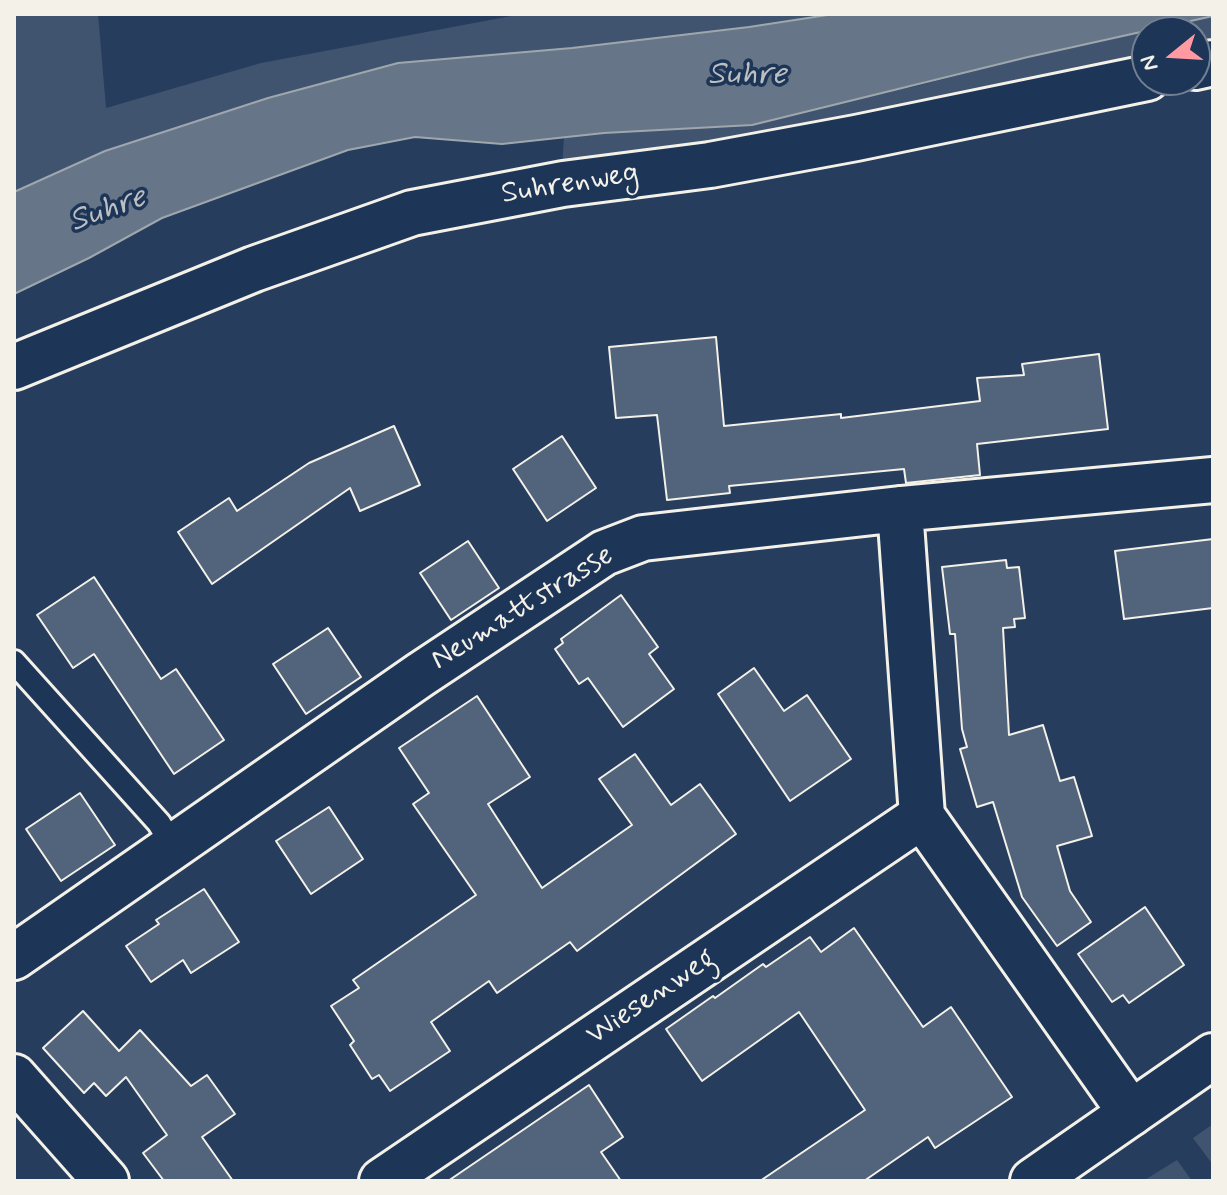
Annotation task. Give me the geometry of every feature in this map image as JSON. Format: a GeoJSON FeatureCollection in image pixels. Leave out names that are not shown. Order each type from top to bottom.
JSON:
{"type":"FeatureCollection","features":[{"type":"Feature","properties":{"kind":"street","name":"Suhrenweg"},"geometry":{"type":"LineString","coordinates":[[15,362],[254,269],[412,213],[563,184],[725,162],[1131,81]]}},
{"type":"Feature","properties":{"kind":"street","name":"Neumattstrasse"},"geometry":{"type":"LineString","coordinates":[[14,957],[420,675],[604,553],[643,538],[900,509],[1213,480]]}},
{"type":"Feature","properties":{"kind":"street"},"geometry":{"type":"LineString","coordinates":[[900,509],[922,816],[1131,1113]]}},
{"type":"Feature","properties":{"kind":"street","name":"Wiesenweg"},"geometry":{"type":"LineString","coordinates":[[382,1181],[922,816]]}},
{"type":"Feature","properties":{"kind":"street"},"geometry":{"type":"LineString","coordinates":[[1033,1181],[1213,1056]]}},
{"type":"Feature","properties":{"kind":"street"},"geometry":{"type":"LineString","coordinates":[[14,1077],[91,1176]]}},
{"type":"Feature","properties":{"kind":"lane"},"geometry":{"type":"LineString","coordinates":[[14,662],[159,823],[173,846]]}},
{"type":"Feature","properties":{"kind":"shaded area"},"geometry":{"type":"Polygon","coordinates":[[[14,14],[98,14],[106,108],[261,63],[522,14],[834,14],[572,48],[398,63],[268,98],[105,151],[14,192],[14,14]]]}},
{"type":"Feature","properties":{"kind":"shaded area"},"geometry":{"type":"Polygon","coordinates":[[[1211,16],[1213,16],[1211,43],[1211,16]]]}},
{"type":"Feature","properties":{"kind":"shaded area"},"geometry":{"type":"Polygon","coordinates":[[[1131,34],[1131,62],[846,128],[562,168],[564,137],[913,87],[1131,34]]]}},
{"type":"Feature","properties":{"kind":"shaded area"},"geometry":{"type":"Polygon","coordinates":[[[1213,1124],[1213,1165],[1193,1138],[1213,1124]]]}},
{"type":"Feature","properties":{"kind":"shaded area"},"geometry":{"type":"Polygon","coordinates":[[[1177,1160],[1192,1181],[1143,1181],[1177,1160]]]}},
{"type":"Feature","properties":{"kind":"water","name":"Suhre"},"geometry":{"type":"Polygon","coordinates":[[[834,14],[1213,14],[1131,16],[1131,34],[752,125],[604,133],[502,144],[415,137],[348,150],[162,218],[14,294],[14,192],[105,151],[268,98],[398,63],[572,48],[834,14]]]}},
{"type":"Feature","properties":{"kind":"building"},"geometry":{"type":"Polygon","coordinates":[[[716,337],[724,426],[841,414],[841,418],[980,401],[977,378],[1024,375],[1022,364],[1099,354],[1108,429],[977,444],[980,475],[906,483],[904,469],[729,486],[730,493],[667,500],[657,415],[616,418],[609,347],[716,337]]]}},
{"type":"Feature","properties":{"kind":"building"},"geometry":{"type":"Polygon","coordinates":[[[394,426],[420,485],[360,511],[350,488],[212,584],[178,532],[229,498],[237,511],[309,463],[394,426]]]}},
{"type":"Feature","properties":{"kind":"building"},"geometry":{"type":"Polygon","coordinates":[[[562,436],[596,488],[547,521],[513,469],[562,436]]]}},
{"type":"Feature","properties":{"kind":"building"},"geometry":{"type":"Polygon","coordinates":[[[1213,539],[1213,608],[1124,619],[1115,551],[1213,539]]]}},
{"type":"Feature","properties":{"kind":"building"},"geometry":{"type":"Polygon","coordinates":[[[468,541],[499,588],[451,620],[420,573],[468,541]]]}},
{"type":"Feature","properties":{"kind":"building"},"geometry":{"type":"Polygon","coordinates":[[[1006,560],[1007,568],[1019,567],[1025,618],[1014,619],[1015,627],[1003,628],[1009,735],[1043,725],[1060,781],[1074,777],[1092,836],[1057,846],[1070,891],[1091,922],[1057,946],[1022,897],[993,802],[977,807],[960,749],[967,747],[962,729],[955,634],[950,634],[942,567],[1006,560]]]}},
{"type":"Feature","properties":{"kind":"building"},"geometry":{"type":"Polygon","coordinates":[[[94,577],[161,679],[176,669],[224,740],[174,774],[94,654],[73,668],[37,615],[94,577]]]}},
{"type":"Feature","properties":{"kind":"building"},"geometry":{"type":"Polygon","coordinates":[[[621,595],[658,647],[649,654],[674,689],[623,727],[588,678],[579,684],[555,649],[563,643],[561,639],[621,595]]]}},
{"type":"Feature","properties":{"kind":"building"},"geometry":{"type":"Polygon","coordinates":[[[328,628],[361,677],[306,714],[273,664],[328,628]]]}},
{"type":"Feature","properties":{"kind":"building"},"geometry":{"type":"Polygon","coordinates":[[[754,668],[784,711],[807,695],[851,759],[790,801],[718,694],[754,668]]]}},
{"type":"Feature","properties":{"kind":"building"},"geometry":{"type":"Polygon","coordinates":[[[477,696],[530,777],[488,804],[542,888],[632,825],[599,779],[635,754],[671,805],[700,784],[736,834],[577,951],[570,942],[497,993],[489,981],[431,1022],[450,1051],[390,1091],[379,1075],[372,1079],[350,1045],[354,1041],[331,1006],[359,988],[353,980],[476,895],[413,804],[429,793],[399,748],[477,696]]]}},
{"type":"Feature","properties":{"kind":"building"},"geometry":{"type":"Polygon","coordinates":[[[80,793],[115,845],[61,881],[26,829],[80,793]]]}},
{"type":"Feature","properties":{"kind":"building"},"geometry":{"type":"Polygon","coordinates":[[[329,807],[363,859],[311,894],[276,841],[329,807]]]}},
{"type":"Feature","properties":{"kind":"building"},"geometry":{"type":"Polygon","coordinates":[[[204,889],[239,942],[191,973],[183,960],[151,982],[126,946],[159,924],[156,920],[204,889]]]}},
{"type":"Feature","properties":{"kind":"building"},"geometry":{"type":"Polygon","coordinates":[[[1145,907],[1184,965],[1129,1003],[1123,995],[1112,1002],[1078,954],[1145,907]]]}},
{"type":"Feature","properties":{"kind":"building"},"geometry":{"type":"Polygon","coordinates":[[[854,928],[923,1027],[951,1007],[1012,1097],[935,1148],[928,1137],[864,1181],[760,1181],[865,1110],[799,1012],[702,1081],[666,1029],[763,964],[766,967],[810,937],[821,952],[854,928]]]}},
{"type":"Feature","properties":{"kind":"building"},"geometry":{"type":"Polygon","coordinates":[[[83,1011],[119,1051],[140,1030],[191,1086],[207,1075],[235,1114],[202,1137],[233,1181],[164,1181],[143,1153],[167,1135],[126,1077],[106,1096],[94,1083],[84,1093],[43,1048],[83,1011]]]}},
{"type":"Feature","properties":{"kind":"building"},"geometry":{"type":"Polygon","coordinates":[[[589,1085],[623,1137],[601,1152],[621,1181],[448,1181],[589,1085]]]}}]}
